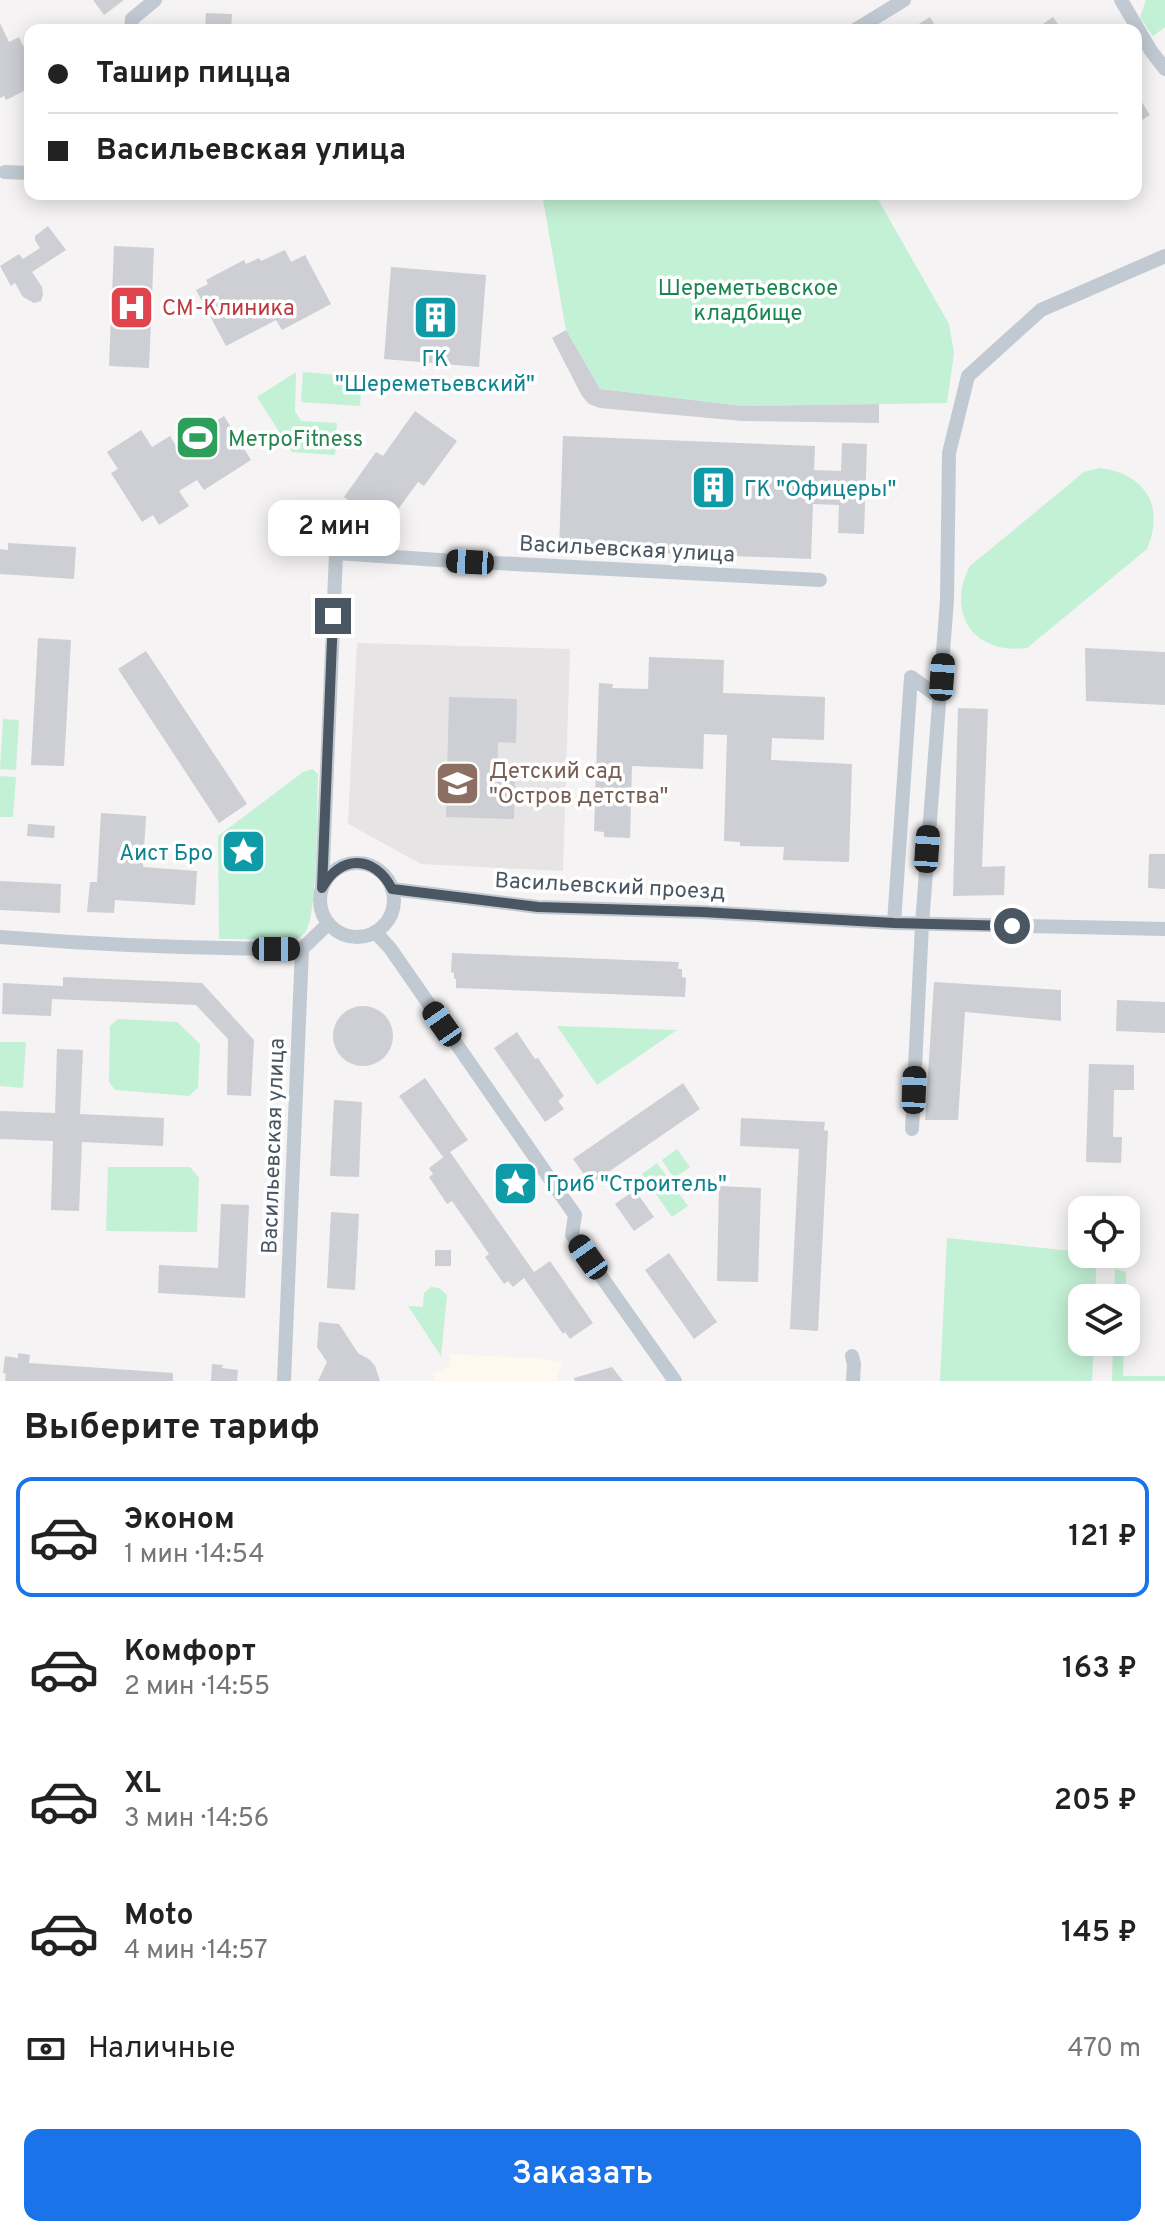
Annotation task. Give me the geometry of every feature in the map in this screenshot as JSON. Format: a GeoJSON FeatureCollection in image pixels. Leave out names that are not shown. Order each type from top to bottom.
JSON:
{"type":"FeatureCollection","features":[{"type":"Feature","properties":{"kind":"street"},"geometry":{"type":"LineString","coordinates":[[132,24],[132,19],[155,0]]}},
{"type":"Feature","properties":{"kind":"street"},"geometry":{"type":"LineString","coordinates":[[865,24],[904,0]]}},
{"type":"Feature","properties":{"kind":"street"},"geometry":{"type":"LineString","coordinates":[[1121,0],[1135,24]]}},
{"type":"Feature","properties":{"kind":"street"},"geometry":{"type":"LineString","coordinates":[[1142,36],[1165,69]]}},
{"type":"Feature","properties":{"kind":"street"},"geometry":{"type":"LineString","coordinates":[[5,172],[24,173]]}},
{"type":"Feature","properties":{"kind":"street"},"geometry":{"type":"LineString","coordinates":[[912,1129],[922,924],[947,600],[949,453],[968,376],[1041,310],[1165,256]]}},
{"type":"Feature","properties":{"kind":"street","name":"Васильевская улица"},"geometry":{"type":"LineString","coordinates":[[322,888],[336,553],[820,580]]}},
{"type":"Feature","properties":{"kind":"street"},"geometry":{"type":"LineString","coordinates":[[894,923],[911,677],[939,697]]}},
{"type":"Feature","properties":{"kind":"street"},"geometry":{"type":"LineString","coordinates":[[357,863],[378,870],[392,889],[394,901],[391,914],[375,932],[350,936],[338,932],[328,924],[322,913],[322,888],[335,870],[345,865],[357,863]]}},
{"type":"Feature","properties":{"kind":"street","name":"Васильевский проезд"},"geometry":{"type":"LineString","coordinates":[[392,889],[538,907],[922,924],[1165,929]]}},
{"type":"Feature","properties":{"kind":"street"},"geometry":{"type":"LineString","coordinates":[[0,937],[170,947],[302,949],[328,924]]}},
{"type":"Feature","properties":{"kind":"street"},"geometry":{"type":"LineString","coordinates":[[375,932],[390,948],[575,1215],[572,1235],[675,1381]]}},
{"type":"Feature","properties":{"kind":"street","name":"Васильевская улица"},"geometry":{"type":"LineString","coordinates":[[284,1381],[302,949]]}},
{"type":"Feature","properties":{"kind":"street"},"geometry":{"type":"LineString","coordinates":[[852,1356],[853,1381]]}},
{"type":"Feature","properties":{"kind":"shaded area","name":"Детский сад \"Остров детства\""},"geometry":{"type":"Polygon","coordinates":[[[357,643],[570,649],[563,871],[421,864],[348,824],[357,643]]]}},
{"type":"Feature","properties":{"kind":"shaded area"},"geometry":{"type":"Polygon","coordinates":[[[451,1354],[533,1357],[563,1362],[557,1381],[435,1381],[433,1374],[449,1366],[451,1354]]]}},
{"type":"Feature","properties":{"kind":"green space"},"geometry":{"type":"Polygon","coordinates":[[[1146,0],[1165,0],[1165,27],[1153,36],[1140,17],[1146,0]]]}},
{"type":"Feature","properties":{"kind":"green space","name":"Шереметьевское кладбище"},"geometry":{"type":"Polygon","coordinates":[[[543,200],[878,200],[949,324],[954,353],[947,403],[743,406],[600,389],[566,330],[543,200]]]}},
{"type":"Feature","properties":{"kind":"green space"},"geometry":{"type":"Polygon","coordinates":[[[296,372],[295,411],[301,421],[337,423],[335,455],[292,452],[257,397],[296,372]]]}},
{"type":"Feature","properties":{"kind":"green space"},"geometry":{"type":"Polygon","coordinates":[[[303,372],[362,377],[360,406],[301,402],[303,372]]]}},
{"type":"Feature","properties":{"kind":"green space"},"geometry":{"type":"Polygon","coordinates":[[[1100,468],[1129,477],[1148,495],[1154,519],[1147,549],[1027,648],[992,645],[979,638],[969,627],[961,600],[963,583],[970,566],[1084,472],[1100,468]]]}},
{"type":"Feature","properties":{"kind":"green space"},"geometry":{"type":"Polygon","coordinates":[[[3,719],[19,720],[16,770],[0,769],[3,719]]]}},
{"type":"Feature","properties":{"kind":"green space"},"geometry":{"type":"Polygon","coordinates":[[[313,769],[318,774],[316,856],[313,903],[305,932],[297,939],[219,939],[218,836],[303,772],[313,769]]]}},
{"type":"Feature","properties":{"kind":"green space"},"geometry":{"type":"Polygon","coordinates":[[[0,776],[16,777],[13,817],[0,817],[0,776]]]}},
{"type":"Feature","properties":{"kind":"green space"},"geometry":{"type":"Polygon","coordinates":[[[118,1019],[177,1022],[200,1044],[198,1088],[189,1096],[115,1090],[109,1082],[110,1026],[118,1019]]]}},
{"type":"Feature","properties":{"kind":"green space"},"geometry":{"type":"Polygon","coordinates":[[[557,1026],[677,1030],[597,1085],[557,1026]]]}},
{"type":"Feature","properties":{"kind":"green space"},"geometry":{"type":"Polygon","coordinates":[[[0,1042],[26,1042],[23,1088],[0,1086],[0,1042]]]}},
{"type":"Feature","properties":{"kind":"green space"},"geometry":{"type":"Polygon","coordinates":[[[677,1149],[690,1167],[674,1178],[662,1160],[677,1149]]]}},
{"type":"Feature","properties":{"kind":"green space"},"geometry":{"type":"Polygon","coordinates":[[[657,1163],[688,1206],[672,1217],[642,1174],[657,1163]]]}},
{"type":"Feature","properties":{"kind":"green space"},"geometry":{"type":"Polygon","coordinates":[[[108,1167],[190,1167],[199,1178],[197,1232],[106,1231],[108,1167]]]}},
{"type":"Feature","properties":{"kind":"green space"},"geometry":{"type":"Polygon","coordinates":[[[947,1238],[1068,1251],[1068,1268],[1096,1268],[1096,1284],[1068,1284],[1068,1356],[1093,1356],[1092,1381],[940,1381],[947,1238]]]}},
{"type":"Feature","properties":{"kind":"green space"},"geometry":{"type":"Polygon","coordinates":[[[1115,1269],[1126,1272],[1126,1284],[1114,1284],[1115,1269]]]}},
{"type":"Feature","properties":{"kind":"green space"},"geometry":{"type":"Polygon","coordinates":[[[431,1287],[439,1288],[447,1295],[441,1356],[408,1306],[423,1307],[424,1293],[431,1287]]]}},
{"type":"Feature","properties":{"kind":"green space"},"geometry":{"type":"Polygon","coordinates":[[[1113,1356],[1124,1356],[1123,1376],[1165,1376],[1165,1381],[1112,1381],[1113,1356]]]}},
{"type":"Feature","properties":{"kind":"building"},"geometry":{"type":"Polygon","coordinates":[[[93,0],[124,0],[104,15],[93,0]]]}},
{"type":"Feature","properties":{"kind":"building"},"geometry":{"type":"Polygon","coordinates":[[[206,13],[232,14],[231,24],[205,24],[206,13]]]}},
{"type":"Feature","properties":{"kind":"building"},"geometry":{"type":"Polygon","coordinates":[[[930,17],[934,24],[919,24],[930,17]]]}},
{"type":"Feature","properties":{"kind":"building"},"geometry":{"type":"Polygon","coordinates":[[[1053,17],[1058,24],[1043,24],[1053,17]]]}},
{"type":"Feature","properties":{"kind":"building"},"geometry":{"type":"Polygon","coordinates":[[[0,23],[9,42],[19,37],[24,46],[24,91],[6,100],[4,96],[0,98],[0,23]]]}},
{"type":"Feature","properties":{"kind":"building"},"geometry":{"type":"Polygon","coordinates":[[[1142,102],[1150,115],[1142,120],[1142,102]]]}},
{"type":"Feature","properties":{"kind":"building"},"geometry":{"type":"Polygon","coordinates":[[[48,226],[66,250],[32,272],[43,294],[41,301],[34,303],[23,297],[15,283],[11,286],[0,266],[19,254],[23,259],[40,248],[35,236],[48,226]]]}},
{"type":"Feature","properties":{"kind":"building","name":"СМ-Клиника"},"geometry":{"type":"Polygon","coordinates":[[[114,246],[154,248],[149,368],[109,366],[114,246]]]}},
{"type":"Feature","properties":{"kind":"building"},"geometry":{"type":"Polygon","coordinates":[[[285,250],[291,262],[305,255],[331,304],[282,330],[276,320],[226,346],[196,290],[208,284],[206,280],[244,260],[246,264],[259,258],[261,261],[285,250]]]}},
{"type":"Feature","properties":{"kind":"building","name":"ГК \"Шереметьевский\""},"geometry":{"type":"Polygon","coordinates":[[[391,267],[486,275],[479,367],[384,359],[391,267]]]}},
{"type":"Feature","properties":{"kind":"building"},"geometry":{"type":"Polygon","coordinates":[[[566,330],[600,389],[743,406],[879,404],[879,423],[742,421],[600,408],[589,404],[582,396],[552,338],[566,330]]]}},
{"type":"Feature","properties":{"kind":"building"},"geometry":{"type":"Polygon","coordinates":[[[415,411],[457,441],[424,486],[418,482],[385,527],[344,497],[376,452],[383,456],[415,411]]]}},
{"type":"Feature","properties":{"kind":"building"},"geometry":{"type":"Polygon","coordinates":[[[224,416],[251,460],[204,490],[197,480],[179,491],[189,506],[159,525],[153,515],[142,522],[111,473],[118,469],[107,452],[141,430],[152,447],[170,436],[176,446],[224,416]]]}},
{"type":"Feature","properties":{"kind":"building","name":"ГК \"Офицеры\""},"geometry":{"type":"Polygon","coordinates":[[[563,436],[815,446],[814,470],[841,471],[842,443],[867,444],[864,534],[838,533],[839,505],[813,504],[811,559],[559,549],[563,436]]]}},
{"type":"Feature","properties":{"kind":"building"},"geometry":{"type":"Polygon","coordinates":[[[8,543],[76,547],[74,579],[0,574],[0,549],[8,550],[8,543]]]}},
{"type":"Feature","properties":{"kind":"building"},"geometry":{"type":"Polygon","coordinates":[[[38,638],[71,640],[64,766],[31,765],[38,638]]]}},
{"type":"Feature","properties":{"kind":"building"},"geometry":{"type":"Polygon","coordinates":[[[1085,648],[1165,652],[1165,705],[1086,701],[1085,648]]]}},
{"type":"Feature","properties":{"kind":"building"},"geometry":{"type":"Polygon","coordinates":[[[146,651],[247,804],[219,823],[118,669],[146,651]]]}},
{"type":"Feature","properties":{"kind":"building"},"geometry":{"type":"Polygon","coordinates":[[[649,657],[724,660],[723,693],[825,697],[824,740],[772,738],[771,760],[852,764],[849,862],[783,860],[784,847],[740,846],[740,842],[724,841],[727,735],[704,734],[703,769],[632,766],[630,838],[604,837],[604,832],[594,831],[599,683],[613,684],[612,688],[648,689],[649,657]]]}},
{"type":"Feature","properties":{"kind":"building"},"geometry":{"type":"Polygon","coordinates":[[[449,697],[517,699],[516,743],[498,742],[497,776],[515,777],[514,819],[446,817],[449,697]]]}},
{"type":"Feature","properties":{"kind":"building"},"geometry":{"type":"Polygon","coordinates":[[[958,708],[988,709],[982,867],[1005,866],[1004,895],[953,896],[958,708]]]}},
{"type":"Feature","properties":{"kind":"building"},"geometry":{"type":"Polygon","coordinates":[[[101,813],[146,816],[143,867],[197,871],[195,905],[115,900],[114,913],[87,912],[90,882],[97,882],[101,813]]]}},
{"type":"Feature","properties":{"kind":"building"},"geometry":{"type":"Polygon","coordinates":[[[28,824],[55,826],[54,838],[27,836],[28,824]]]}},
{"type":"Feature","properties":{"kind":"building"},"geometry":{"type":"Polygon","coordinates":[[[1149,854],[1165,854],[1165,889],[1148,888],[1149,854]]]}},
{"type":"Feature","properties":{"kind":"building"},"geometry":{"type":"Polygon","coordinates":[[[0,881],[61,884],[60,913],[0,910],[0,881]]]}},
{"type":"Feature","properties":{"kind":"building"},"geometry":{"type":"Polygon","coordinates":[[[452,953],[679,962],[678,969],[682,969],[682,977],[686,978],[685,997],[456,988],[456,979],[451,972],[452,953]]]}},
{"type":"Feature","properties":{"kind":"building"},"geometry":{"type":"Polygon","coordinates":[[[63,977],[202,983],[254,1040],[251,1096],[227,1095],[228,1039],[196,1005],[52,999],[51,1016],[2,1014],[3,983],[63,986],[63,977]]]}},
{"type":"Feature","properties":{"kind":"building"},"geometry":{"type":"Polygon","coordinates":[[[934,982],[1061,990],[1061,1021],[965,1012],[958,1120],[925,1120],[934,982]]]}},
{"type":"Feature","properties":{"kind":"building"},"geometry":{"type":"Polygon","coordinates":[[[1117,1000],[1165,1002],[1165,1033],[1116,1031],[1117,1000]]]}},
{"type":"Feature","properties":{"kind":"building"},"geometry":{"type":"Polygon","coordinates":[[[363,1006],[384,1015],[393,1036],[384,1057],[363,1066],[342,1057],[333,1036],[342,1015],[363,1006]]]}},
{"type":"Feature","properties":{"kind":"building"},"geometry":{"type":"Polygon","coordinates":[[[517,1032],[564,1096],[558,1101],[564,1109],[545,1122],[494,1048],[517,1032]]]}},
{"type":"Feature","properties":{"kind":"building"},"geometry":{"type":"Polygon","coordinates":[[[57,1049],[83,1050],[80,1114],[164,1118],[163,1146],[82,1142],[79,1211],[51,1210],[53,1141],[0,1139],[0,1111],[55,1113],[57,1049]]]}},
{"type":"Feature","properties":{"kind":"building"},"geometry":{"type":"Polygon","coordinates":[[[1089,1064],[1134,1065],[1134,1090],[1114,1090],[1113,1137],[1122,1137],[1121,1163],[1086,1162],[1089,1064]]]}},
{"type":"Feature","properties":{"kind":"building"},"geometry":{"type":"Polygon","coordinates":[[[425,1078],[468,1140],[450,1152],[534,1272],[550,1261],[593,1323],[570,1339],[565,1332],[563,1334],[524,1278],[513,1287],[508,1281],[504,1284],[485,1257],[489,1254],[452,1201],[447,1204],[429,1177],[433,1174],[429,1168],[445,1156],[399,1096],[425,1078]]]}},
{"type":"Feature","properties":{"kind":"building"},"geometry":{"type":"Polygon","coordinates":[[[683,1083],[700,1109],[591,1184],[573,1159],[683,1083]]]}},
{"type":"Feature","properties":{"kind":"building"},"geometry":{"type":"Polygon","coordinates":[[[334,1100],[362,1102],[359,1177],[330,1176],[334,1100]]]}},
{"type":"Feature","properties":{"kind":"building"},"geometry":{"type":"Polygon","coordinates":[[[741,1118],[825,1122],[824,1130],[828,1131],[818,1331],[790,1329],[799,1149],[740,1146],[741,1118]]]}},
{"type":"Feature","properties":{"kind":"building"},"geometry":{"type":"Polygon","coordinates":[[[719,1186],[761,1188],[758,1282],[717,1281],[719,1186]]]}},
{"type":"Feature","properties":{"kind":"building"},"geometry":{"type":"Polygon","coordinates":[[[635,1190],[654,1217],[634,1231],[615,1204],[635,1190]]]}},
{"type":"Feature","properties":{"kind":"building"},"geometry":{"type":"Polygon","coordinates":[[[221,1204],[249,1205],[245,1298],[158,1293],[159,1265],[218,1268],[221,1204]]]}},
{"type":"Feature","properties":{"kind":"building"},"geometry":{"type":"Polygon","coordinates":[[[331,1212],[359,1214],[355,1290],[327,1288],[331,1212]]]}},
{"type":"Feature","properties":{"kind":"building"},"geometry":{"type":"Polygon","coordinates":[[[435,1250],[451,1250],[451,1266],[435,1266],[435,1250]]]}},
{"type":"Feature","properties":{"kind":"building"},"geometry":{"type":"Polygon","coordinates":[[[669,1253],[717,1322],[694,1339],[645,1270],[669,1253]]]}},
{"type":"Feature","properties":{"kind":"building"},"geometry":{"type":"Polygon","coordinates":[[[319,1322],[339,1324],[358,1353],[375,1366],[380,1381],[318,1381],[327,1362],[317,1347],[319,1322]]]}},
{"type":"Feature","properties":{"kind":"building"},"geometry":{"type":"Polygon","coordinates":[[[18,1353],[30,1355],[29,1363],[173,1373],[173,1381],[5,1381],[5,1356],[18,1358],[18,1353]]]}},
{"type":"Feature","properties":{"kind":"building"},"geometry":{"type":"Polygon","coordinates":[[[212,1364],[238,1370],[237,1381],[211,1381],[212,1364]]]}},
{"type":"Feature","properties":{"kind":"building"},"geometry":{"type":"Polygon","coordinates":[[[612,1367],[623,1381],[575,1381],[574,1378],[612,1367]]]}},
{"type":"Feature","properties":{"kind":"place","name":"СМ-Клиника"},"geometry":{"type":"Point","coordinates":[131,307]}},
{"type":"Feature","properties":{"kind":"place","name":"ГК \"Шереметьевский\""},"geometry":{"type":"Point","coordinates":[435,317]}},
{"type":"Feature","properties":{"kind":"place","name":"МетроFitness"},"geometry":{"type":"Point","coordinates":[197,438]}},
{"type":"Feature","properties":{"kind":"place","name":"ГК \"Офицеры\""},"geometry":{"type":"Point","coordinates":[713,488]}},
{"type":"Feature","properties":{"kind":"place","name":"Детский сад \"Остров детства\""},"geometry":{"type":"Point","coordinates":[458,783]}},
{"type":"Feature","properties":{"kind":"place","name":"Аист Бро"},"geometry":{"type":"Point","coordinates":[244,852]}},
{"type":"Feature","properties":{"kind":"place","name":"Гриб \"Строитель\""},"geometry":{"type":"Point","coordinates":[515,1183]}},
{"type":"Feature","properties":{"kind":"route"},"geometry":{"type":"LineString","coordinates":[[333,616],[322,888],[335,870],[357,863],[378,870],[392,889],[538,907],[1012,926]]}}]}
